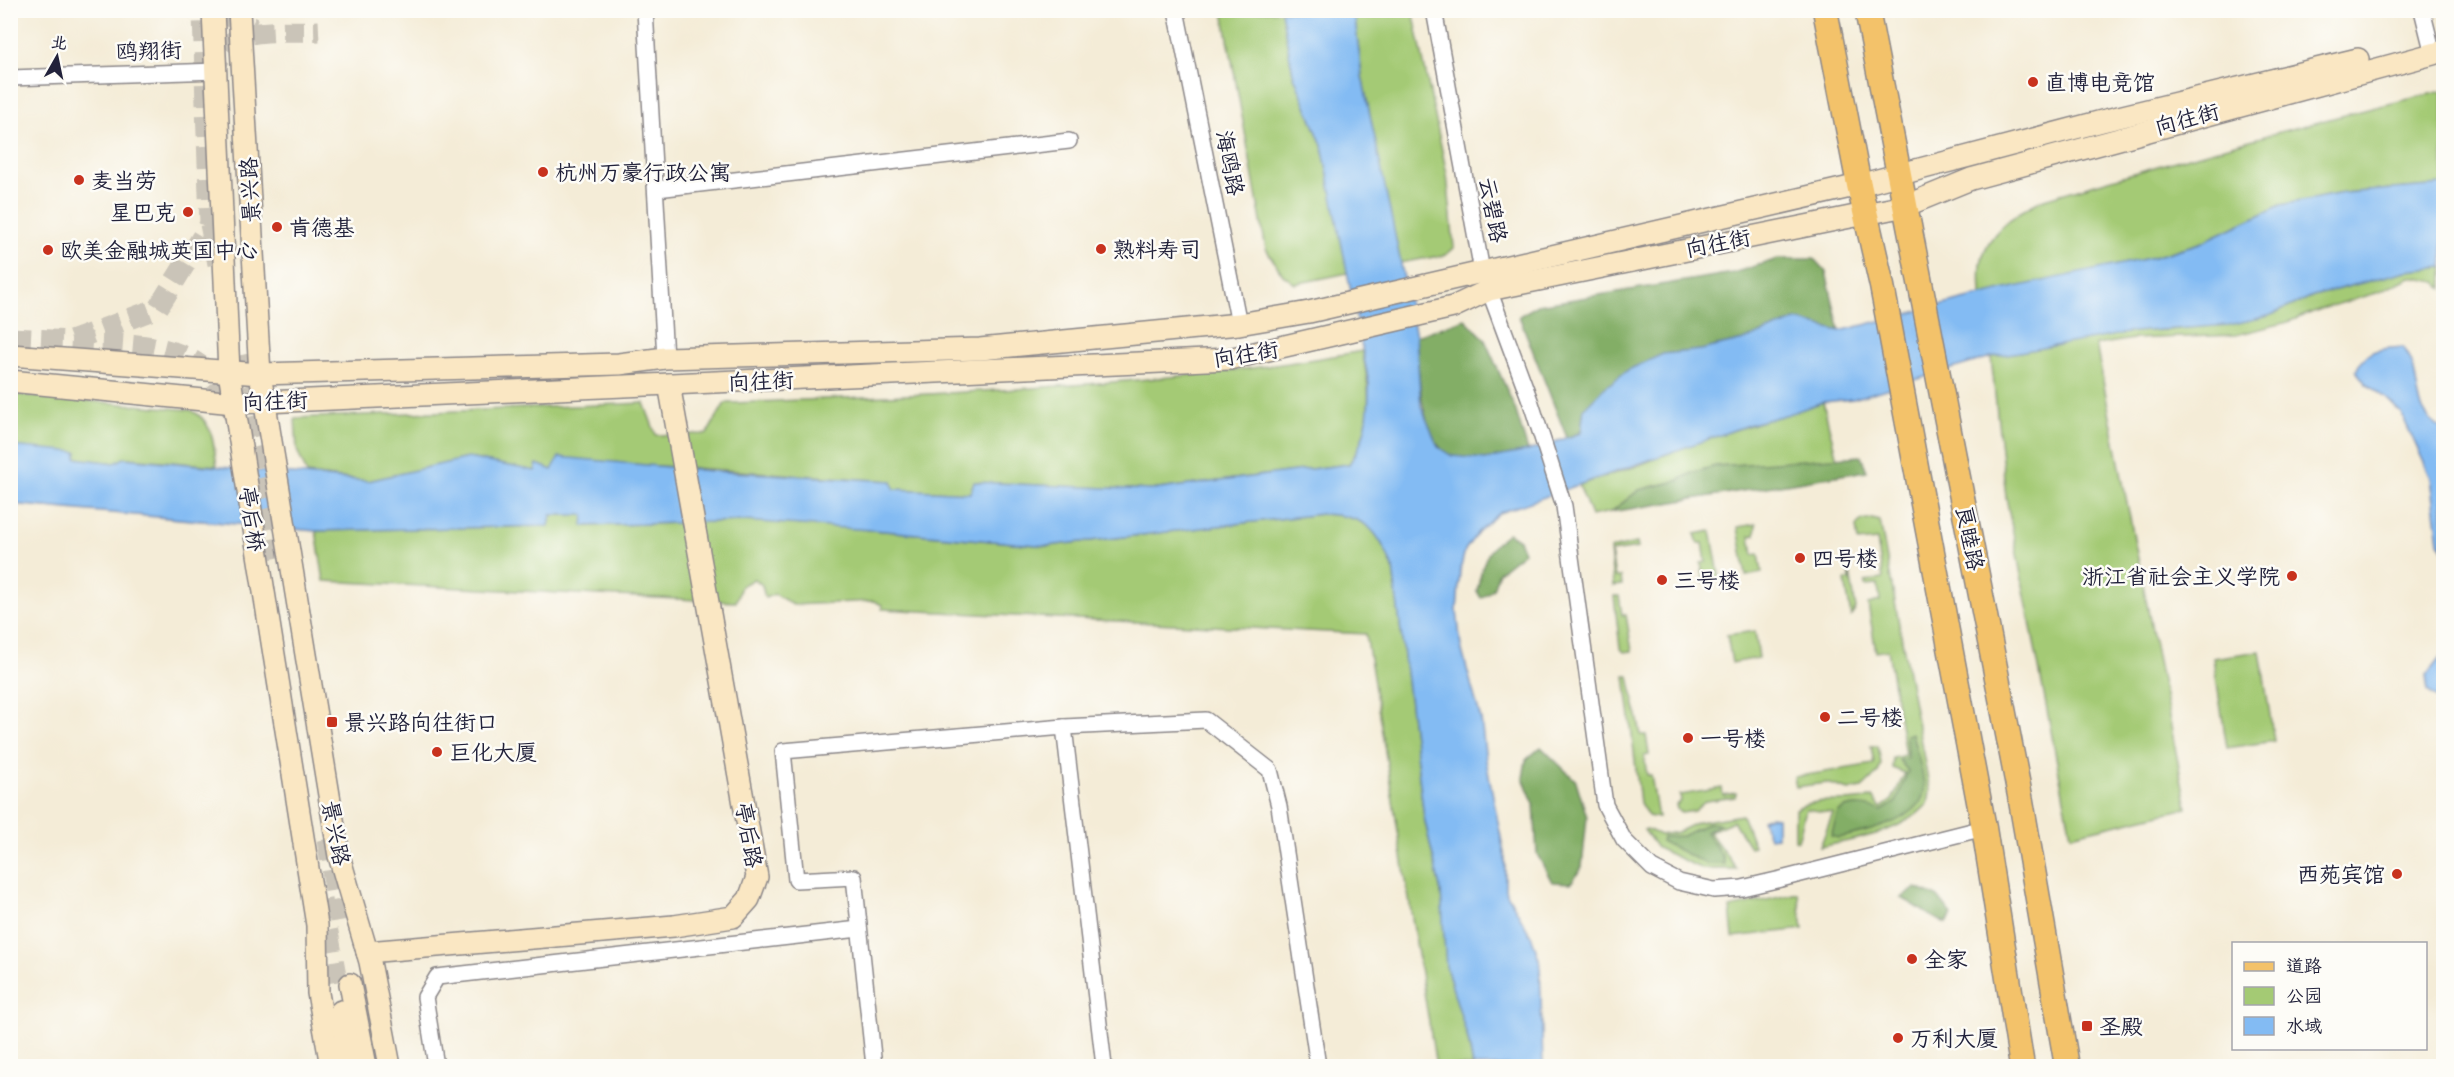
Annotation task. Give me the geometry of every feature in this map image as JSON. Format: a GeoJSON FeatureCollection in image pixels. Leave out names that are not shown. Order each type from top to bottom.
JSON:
{"type":"FeatureCollection","features":[{"type":"Feature","properties":{"kind":"main road","name":"良睦路"},"geometry":{"type":"LineString","coordinates":[[1825,10],[1859,185],[1882,286],[1984,828],[2022,1066]]}},
{"type":"Feature","properties":{"kind":"main road","name":"良睦路"},"geometry":{"type":"LineString","coordinates":[[1868,10],[1918,278],[1948,419],[2021,801],[2067,1066]]}},
{"type":"Feature","properties":{"kind":"street","name":"景兴路"},"geometry":{"type":"LineString","coordinates":[[213,10],[229,372],[239,438]]}},
{"type":"Feature","properties":{"kind":"street","name":"景兴路"},"geometry":{"type":"LineString","coordinates":[[239,10],[260,374],[271,441]]}},
{"type":"Feature","properties":{"kind":"street"},"geometry":{"type":"LineString","coordinates":[[645,10],[665,358]]}},
{"type":"Feature","properties":{"kind":"street","name":"海鸥路"},"geometry":{"type":"LineString","coordinates":[[1176,10],[1239,324]]}},
{"type":"Feature","properties":{"kind":"street","name":"云碧路"},"geometry":{"type":"LineString","coordinates":[[1434,10],[1486,281],[1564,506],[1605,805],[1624,840],[1652,868],[1679,882],[1714,890],[1742,888],[1984,828]]}},
{"type":"Feature","properties":{"kind":"street"},"geometry":{"type":"LineString","coordinates":[[2422,10],[2439,44]]}},
{"type":"Feature","properties":{"kind":"street","name":"向往街"},"geometry":{"type":"LineString","coordinates":[[10,381],[234,403],[1229,359],[1453,307],[1486,281],[2102,121],[2439,44]]}},
{"type":"Feature","properties":{"kind":"street","name":"向往街"},"geometry":{"type":"LineString","coordinates":[[10,355],[260,374],[619,364],[665,358],[980,349],[1239,324],[1309,312],[1449,281],[1486,281],[1905,206],[1971,179],[2439,44]]}},
{"type":"Feature","properties":{"kind":"street","name":"鸥翔街"},"geometry":{"type":"LineString","coordinates":[[10,78],[217,71]]}},
{"type":"Feature","properties":{"kind":"street"},"geometry":{"type":"LineString","coordinates":[[657,189],[1070,141]]}},
{"type":"Feature","properties":{"kind":"street","name":"亭后路"},"geometry":{"type":"LineString","coordinates":[[367,952],[674,926],[733,917],[749,899],[757,878],[669,384]]}},
{"type":"Feature","properties":{"kind":"street","name":"亭后桥"},"geometry":{"type":"LineString","coordinates":[[239,438],[265,600]]}},
{"type":"Feature","properties":{"kind":"street","name":"亭后桥"},"geometry":{"type":"LineString","coordinates":[[271,441],[297,597]]}},
{"type":"Feature","properties":{"kind":"street","name":"景兴路"},"geometry":{"type":"LineString","coordinates":[[297,597],[339,856],[367,952],[390,1066]]}},
{"type":"Feature","properties":{"kind":"street","name":"景兴路"},"geometry":{"type":"LineString","coordinates":[[265,600],[317,925],[318,993],[331,1066]]}},
{"type":"Feature","properties":{"kind":"street"},"geometry":{"type":"LineString","coordinates":[[874,1066],[854,877],[796,880],[783,751],[1064,727],[1206,720],[1270,770],[1279,806],[1318,1066]]}},
{"type":"Feature","properties":{"kind":"street"},"geometry":{"type":"LineString","coordinates":[[1064,727],[1104,1066]]}},
{"type":"Feature","properties":{"kind":"street"},"geometry":{"type":"LineString","coordinates":[[436,1066],[425,997],[437,977],[859,928]]}},
{"type":"Feature","properties":{"kind":"street"},"geometry":{"type":"LineString","coordinates":[[350,1066],[344,985],[366,1066]]}},
{"type":"Feature","properties":{"kind":"green space"},"geometry":{"type":"Polygon","coordinates":[[[1223,11],[1281,11],[1293,73],[1322,145],[1348,273],[1295,284],[1283,275],[1266,249],[1223,11]]]}},
{"type":"Feature","properties":{"kind":"green space"},"geometry":{"type":"Polygon","coordinates":[[[1354,11],[1413,11],[1447,174],[1454,248],[1446,255],[1399,263],[1362,76],[1354,11]]]}},
{"type":"Feature","properties":{"kind":"green space"},"geometry":{"type":"Polygon","coordinates":[[[2443,91],[2443,185],[2343,193],[2281,205],[2200,243],[2154,257],[1981,296],[1981,263],[1991,239],[2015,216],[2044,199],[2193,156],[2443,91]]]}},
{"type":"Feature","properties":{"kind":"green space"},"geometry":{"type":"Polygon","coordinates":[[[1778,259],[1814,259],[1826,272],[1840,331],[1796,320],[1748,339],[1701,350],[1663,354],[1584,408],[1581,432],[1567,438],[1519,316],[1538,305],[1733,273],[1778,259]]]}},
{"type":"Feature","properties":{"kind":"green space"},"geometry":{"type":"Polygon","coordinates":[[[2443,267],[2443,288],[2437,282],[2410,277],[2380,292],[2321,309],[2288,322],[2236,335],[2133,339],[2096,345],[2187,808],[2071,835],[2006,497],[1991,357],[2134,331],[2170,330],[2269,316],[2313,296],[2406,271],[2443,267]]]}},
{"type":"Feature","properties":{"kind":"green space"},"geometry":{"type":"Polygon","coordinates":[[[1465,319],[1484,338],[1515,408],[1528,451],[1489,458],[1459,458],[1450,455],[1440,447],[1432,435],[1422,402],[1416,336],[1465,319]]]}},
{"type":"Feature","properties":{"kind":"green space"},"geometry":{"type":"Polygon","coordinates":[[[1362,351],[1367,381],[1368,409],[1363,437],[1349,464],[1151,490],[974,482],[970,493],[894,489],[891,481],[660,466],[552,470],[537,464],[535,471],[468,458],[368,481],[307,474],[297,450],[295,418],[644,403],[656,435],[707,434],[725,403],[1001,390],[1137,380],[1227,371],[1362,351]]]}},
{"type":"Feature","properties":{"kind":"green space"},"geometry":{"type":"Polygon","coordinates":[[[11,394],[191,410],[199,415],[208,427],[217,466],[129,458],[115,463],[75,458],[77,453],[11,446],[11,394]]]}},
{"type":"Feature","properties":{"kind":"green space"},"geometry":{"type":"Polygon","coordinates":[[[1823,402],[1837,459],[1716,466],[1694,472],[1677,481],[1639,490],[1611,512],[1591,516],[1579,485],[1637,466],[1697,442],[1823,402]]]}},
{"type":"Feature","properties":{"kind":"green space"},"geometry":{"type":"Polygon","coordinates":[[[1861,456],[1867,471],[1611,512],[1639,490],[1677,481],[1694,472],[1716,466],[1861,456]]]}},
{"type":"Feature","properties":{"kind":"green space"},"geometry":{"type":"Polygon","coordinates":[[[1321,514],[1350,518],[1368,527],[1381,543],[1393,568],[1424,817],[1441,892],[1473,1066],[1436,1066],[1366,634],[882,609],[882,605],[874,601],[793,605],[775,594],[765,598],[762,585],[754,579],[741,586],[736,602],[324,581],[316,531],[548,526],[550,515],[584,515],[584,526],[741,521],[797,523],[1047,546],[1321,514]]]}},
{"type":"Feature","properties":{"kind":"green space"},"geometry":{"type":"Polygon","coordinates":[[[1872,519],[1880,521],[1930,791],[1928,804],[1917,814],[1891,828],[1820,847],[1833,813],[1806,809],[1798,841],[1795,840],[1795,809],[1814,802],[1854,801],[1873,797],[1881,808],[1892,800],[1905,773],[1892,768],[1893,758],[1905,755],[1888,650],[1876,652],[1868,604],[1880,601],[1878,585],[1865,586],[1865,582],[1883,579],[1877,540],[1858,542],[1856,526],[1862,521],[1872,519]]]}},
{"type":"Feature","properties":{"kind":"green space"},"geometry":{"type":"Polygon","coordinates":[[[1756,524],[1755,535],[1750,536],[1753,555],[1759,554],[1762,573],[1746,576],[1738,527],[1756,524]]]}},
{"type":"Feature","properties":{"kind":"green space"},"geometry":{"type":"Polygon","coordinates":[[[1711,531],[1720,580],[1704,583],[1701,563],[1706,562],[1703,543],[1698,543],[1695,534],[1711,531]]]}},
{"type":"Feature","properties":{"kind":"green space"},"geometry":{"type":"Polygon","coordinates":[[[1508,533],[1519,540],[1524,552],[1499,572],[1493,589],[1481,598],[1477,591],[1486,558],[1494,545],[1508,533]]]}},
{"type":"Feature","properties":{"kind":"green space"},"geometry":{"type":"Polygon","coordinates":[[[1637,543],[1638,548],[1611,552],[1615,577],[1621,577],[1622,585],[1613,586],[1610,549],[1637,543]]]}},
{"type":"Feature","properties":{"kind":"green space"},"geometry":{"type":"Polygon","coordinates":[[[1848,560],[1856,609],[1851,616],[1845,581],[1850,580],[1848,560]]]}},
{"type":"Feature","properties":{"kind":"green space"},"geometry":{"type":"Polygon","coordinates":[[[1614,596],[1619,596],[1622,615],[1626,615],[1632,651],[1624,652],[1620,648],[1614,596]]]}},
{"type":"Feature","properties":{"kind":"green space"},"geometry":{"type":"Polygon","coordinates":[[[1755,631],[1759,658],[1732,663],[1727,635],[1755,631]]]}},
{"type":"Feature","properties":{"kind":"green space"},"geometry":{"type":"Polygon","coordinates":[[[2260,651],[2274,741],[2227,748],[2213,658],[2260,651]]]}},
{"type":"Feature","properties":{"kind":"green space"},"geometry":{"type":"Polygon","coordinates":[[[1625,676],[1629,676],[1641,735],[1646,735],[1649,755],[1644,756],[1647,775],[1651,775],[1658,818],[1648,816],[1640,803],[1625,676]]]}},
{"type":"Feature","properties":{"kind":"green space"},"geometry":{"type":"Polygon","coordinates":[[[1912,733],[1924,786],[1920,802],[1912,811],[1889,824],[1838,838],[1831,836],[1838,812],[1843,809],[1860,806],[1882,811],[1896,802],[1908,771],[1899,760],[1907,758],[1906,735],[1912,733]]]}},
{"type":"Feature","properties":{"kind":"green space"},"geometry":{"type":"Polygon","coordinates":[[[1871,746],[1878,746],[1881,764],[1878,773],[1862,788],[1849,790],[1826,783],[1796,787],[1794,777],[1874,764],[1871,746]]]}},
{"type":"Feature","properties":{"kind":"green space"},"geometry":{"type":"Polygon","coordinates":[[[1541,747],[1576,781],[1587,817],[1582,867],[1571,883],[1552,882],[1537,854],[1534,804],[1523,778],[1526,760],[1541,747]]]}},
{"type":"Feature","properties":{"kind":"green space"},"geometry":{"type":"Polygon","coordinates":[[[1722,788],[1723,795],[1736,793],[1735,797],[1706,801],[1694,811],[1682,813],[1677,809],[1676,805],[1681,801],[1680,795],[1722,788]]]}},
{"type":"Feature","properties":{"kind":"green space"},"geometry":{"type":"Polygon","coordinates":[[[1742,815],[1754,846],[1750,847],[1733,821],[1709,832],[1737,869],[1702,869],[1657,848],[1644,830],[1647,829],[1660,835],[1677,832],[1698,822],[1742,815]]]}},
{"type":"Feature","properties":{"kind":"green space"},"geometry":{"type":"Polygon","coordinates":[[[1708,823],[1720,824],[1706,832],[1722,856],[1724,864],[1706,864],[1661,841],[1662,837],[1682,836],[1708,823]]]}},
{"type":"Feature","properties":{"kind":"green space"},"geometry":{"type":"Polygon","coordinates":[[[1916,888],[1938,897],[1952,915],[1947,923],[1934,918],[1901,898],[1916,888]]]}},
{"type":"Feature","properties":{"kind":"green space"},"geometry":{"type":"Polygon","coordinates":[[[1798,893],[1803,929],[1733,937],[1730,908],[1798,893]]]}},
{"type":"Feature","properties":{"kind":"water"},"geometry":{"type":"Polygon","coordinates":[[[1281,11],[1354,11],[1362,76],[1416,336],[1421,406],[1438,447],[1452,456],[1486,459],[1528,451],[1581,433],[1584,408],[1603,389],[1628,370],[1663,354],[1701,350],[1748,339],[1796,320],[1840,331],[2006,289],[2154,257],[2200,243],[2281,205],[2343,193],[2443,185],[2443,267],[2406,271],[2313,296],[2269,316],[2229,325],[2133,332],[1991,357],[1853,399],[1823,402],[1751,424],[1499,513],[1478,532],[1465,550],[1460,571],[1457,611],[1461,647],[1481,720],[1486,760],[1505,858],[1505,890],[1532,938],[1540,962],[1543,1066],[1473,1066],[1468,1039],[1446,967],[1441,892],[1424,817],[1393,568],[1375,534],[1360,521],[1337,515],[1321,514],[1047,546],[744,521],[583,526],[584,515],[551,515],[549,526],[316,531],[11,504],[10,446],[77,452],[76,458],[115,463],[124,458],[368,481],[468,458],[535,471],[537,464],[552,470],[559,457],[712,471],[892,481],[894,489],[970,493],[974,482],[1151,490],[1349,464],[1360,445],[1366,425],[1369,383],[1322,145],[1293,73],[1281,11]]]}},
{"type":"Feature","properties":{"kind":"water"},"geometry":{"type":"Polygon","coordinates":[[[2403,347],[2410,357],[2420,402],[2425,413],[2432,422],[2443,429],[2443,549],[2439,542],[2431,478],[2401,413],[2386,398],[2366,384],[2356,371],[2369,354],[2381,349],[2403,347]]]}},
{"type":"Feature","properties":{"kind":"water"},"geometry":{"type":"Polygon","coordinates":[[[2443,654],[2443,704],[2428,691],[2426,676],[2443,654]]]}},
{"type":"Feature","properties":{"kind":"water"},"geometry":{"type":"Polygon","coordinates":[[[1770,816],[1777,817],[1777,837],[1769,838],[1762,819],[1770,816]]]}},
{"type":"Feature","properties":{"kind":"tunnel"},"geometry":{"type":"LineString","coordinates":[[226,10],[230,17],[254,28]]}},
{"type":"Feature","properties":{"kind":"tunnel"},"geometry":{"type":"LineString","coordinates":[[10,338],[71,341],[158,308],[210,224],[203,15]]}},
{"type":"Feature","properties":{"kind":"tunnel"},"geometry":{"type":"LineString","coordinates":[[211,76],[225,50],[238,38],[266,32],[319,31]]}},
{"type":"Feature","properties":{"kind":"tunnel"},"geometry":{"type":"LineString","coordinates":[[210,224],[218,264]]}},
{"type":"Feature","properties":{"kind":"tunnel"},"geometry":{"type":"LineString","coordinates":[[71,341],[130,344],[170,351],[188,358],[204,368],[217,382],[234,415]]}},
{"type":"Feature","properties":{"kind":"tunnel"},"geometry":{"type":"LineString","coordinates":[[237,356],[281,557]]}},
{"type":"Feature","properties":{"kind":"tunnel"},"geometry":{"type":"LineString","coordinates":[[327,839],[340,921]]}},
{"type":"Feature","properties":{"kind":"tunnel"},"geometry":{"type":"LineString","coordinates":[[322,900],[338,986]]}},
{"type":"Feature","properties":{"kind":"place","name":"直博电竞馆"},"geometry":{"type":"Point","coordinates":[2033,82]}},
{"type":"Feature","properties":{"kind":"place","name":"杭州万豪行政公寓"},"geometry":{"type":"Point","coordinates":[543,172]}},
{"type":"Feature","properties":{"kind":"place","name":"麦当劳"},"geometry":{"type":"Point","coordinates":[79,180]}},
{"type":"Feature","properties":{"kind":"place","name":"星巴克"},"geometry":{"type":"Point","coordinates":[188,212]}},
{"type":"Feature","properties":{"kind":"place","name":"肯德基"},"geometry":{"type":"Point","coordinates":[277,227]}},
{"type":"Feature","properties":{"kind":"place","name":"熟料寿司"},"geometry":{"type":"Point","coordinates":[1101,249]}},
{"type":"Feature","properties":{"kind":"place","name":"欧美金融城英国中心"},"geometry":{"type":"Point","coordinates":[48,250]}},
{"type":"Feature","properties":{"kind":"place","name":"四号楼"},"geometry":{"type":"Point","coordinates":[1800,558]}},
{"type":"Feature","properties":{"kind":"place","name":"浙江省社会主义学院"},"geometry":{"type":"Point","coordinates":[2292,576]}},
{"type":"Feature","properties":{"kind":"place","name":"三号楼"},"geometry":{"type":"Point","coordinates":[1662,580]}},
{"type":"Feature","properties":{"kind":"place","name":"二号楼"},"geometry":{"type":"Point","coordinates":[1825,717]}},
{"type":"Feature","properties":{"kind":"place","name":"景兴路向往街口"},"geometry":{"type":"Point","coordinates":[332,722]}},
{"type":"Feature","properties":{"kind":"place","name":"一号楼"},"geometry":{"type":"Point","coordinates":[1688,738]}},
{"type":"Feature","properties":{"kind":"place","name":"巨化大厦"},"geometry":{"type":"Point","coordinates":[437,752]}},
{"type":"Feature","properties":{"kind":"place","name":"西苑宾馆"},"geometry":{"type":"Point","coordinates":[2397,874]}},
{"type":"Feature","properties":{"kind":"place","name":"全家"},"geometry":{"type":"Point","coordinates":[1912,959]}},
{"type":"Feature","properties":{"kind":"place","name":"圣殿"},"geometry":{"type":"Point","coordinates":[2087,1026]}},
{"type":"Feature","properties":{"kind":"place","name":"万利大厦"},"geometry":{"type":"Point","coordinates":[1898,1038]}}]}
